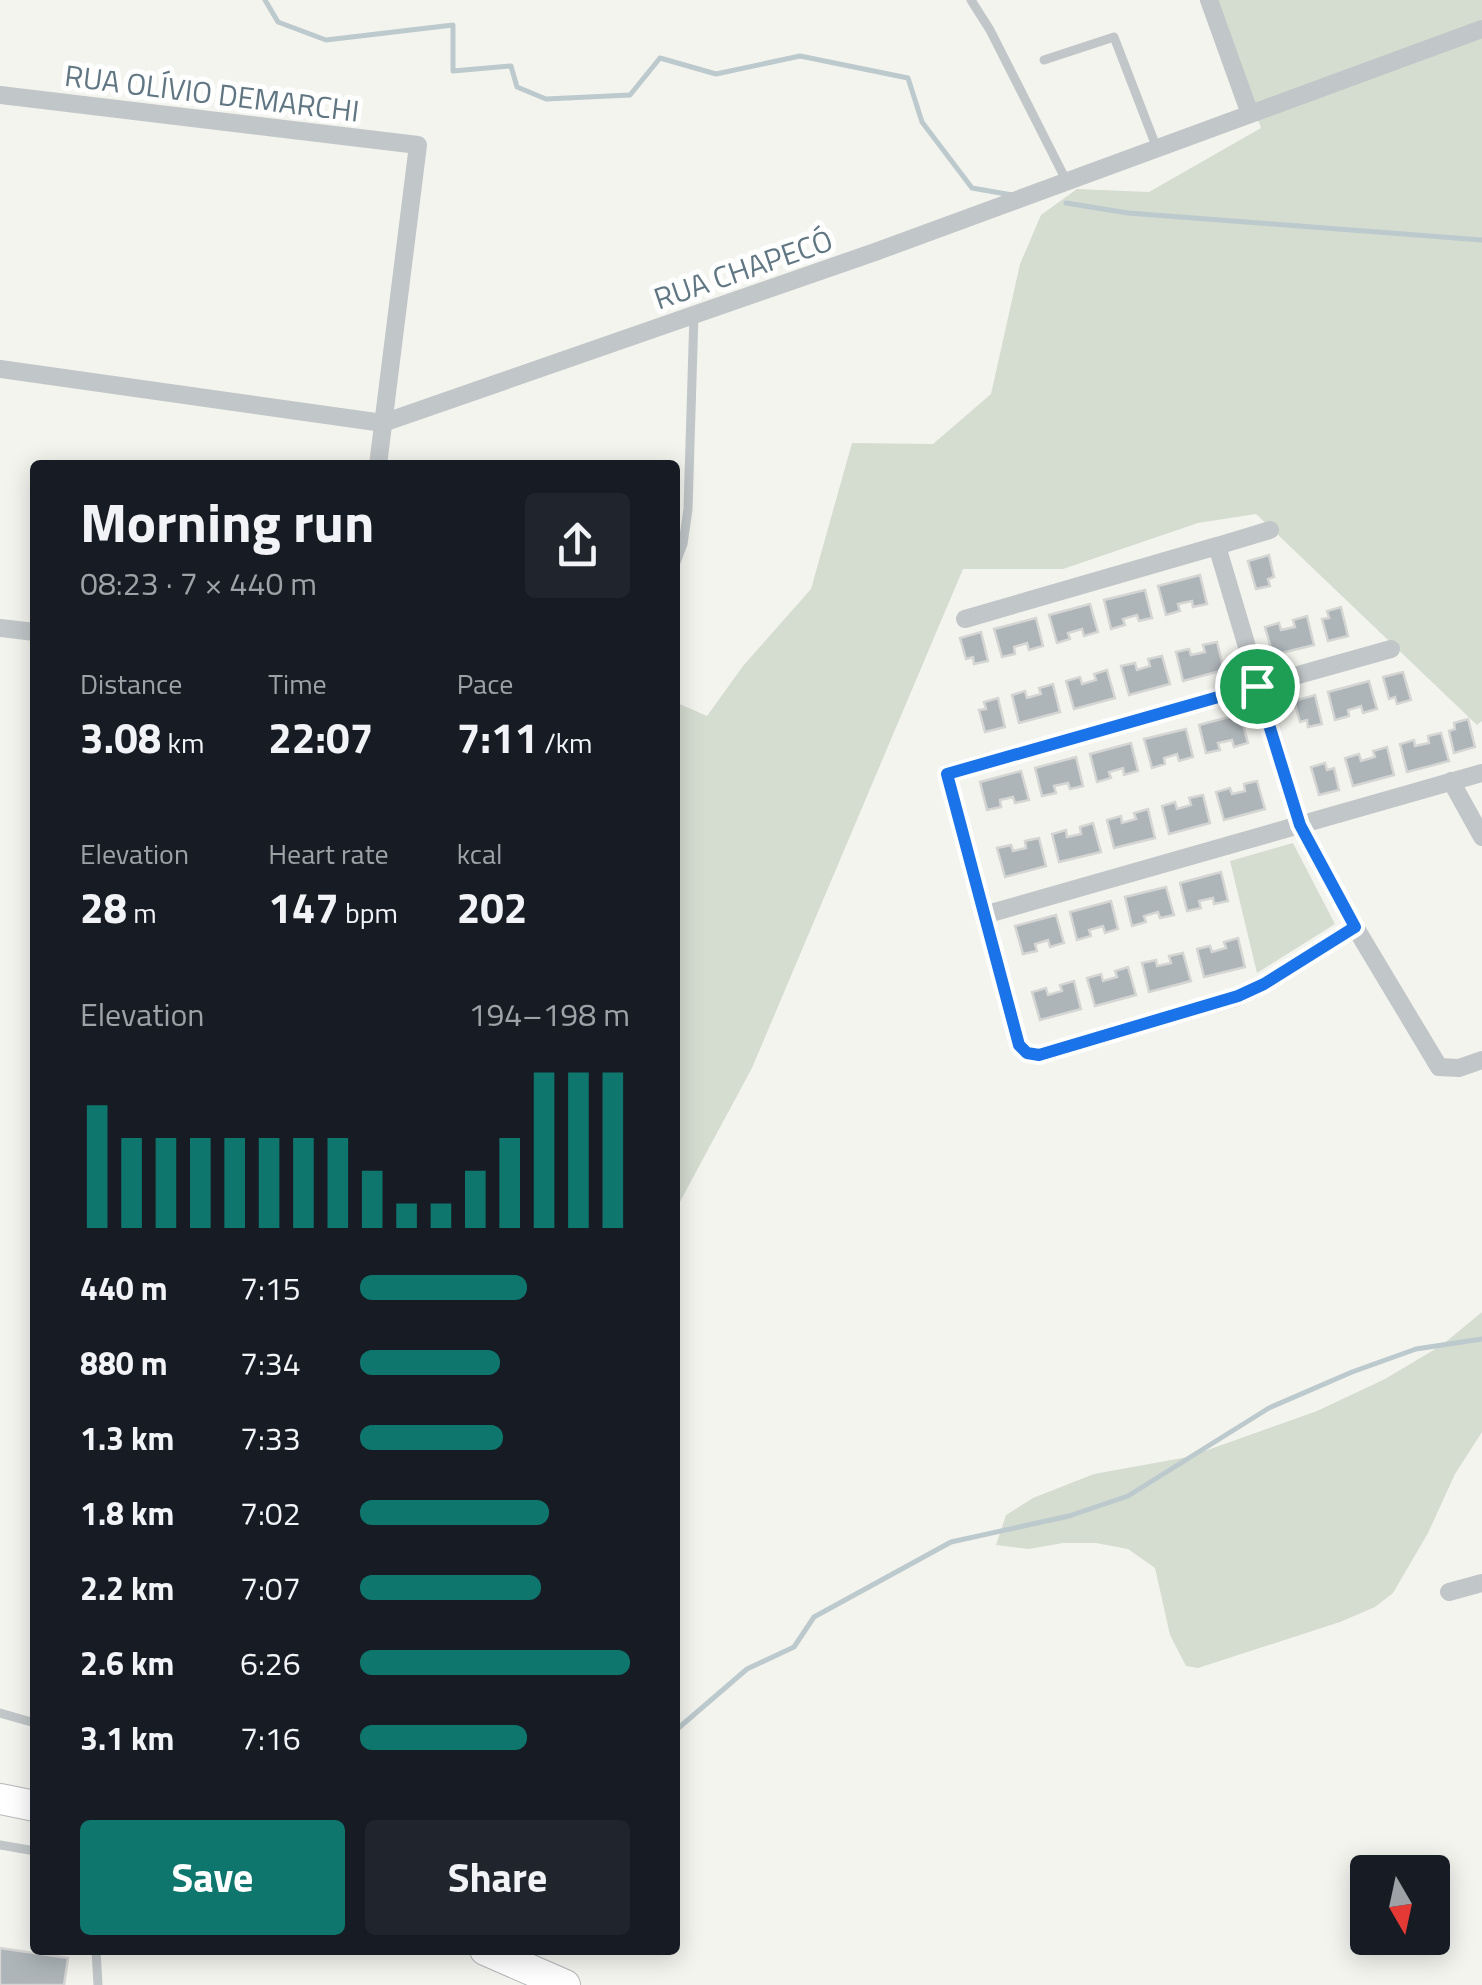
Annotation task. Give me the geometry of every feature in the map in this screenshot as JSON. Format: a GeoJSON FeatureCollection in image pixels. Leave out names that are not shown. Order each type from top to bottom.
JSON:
{"type":"FeatureCollection","features":[{"type":"Feature","properties":{"kind":"highway"},"geometry":{"type":"LineString","coordinates":[[0,1800],[30,1805]]}},
{"type":"Feature","properties":{"kind":"highway"},"geometry":{"type":"LineString","coordinates":[[496,1955],[565,1985]]}},
{"type":"Feature","properties":{"kind":"street"},"geometry":{"type":"LineString","coordinates":[[1209,0],[1250,114]]}},
{"type":"Feature","properties":{"kind":"street","name":"RUA CHAPECÓ"},"geometry":{"type":"LineString","coordinates":[[0,369],[383,424],[875,252],[1482,29]]}},
{"type":"Feature","properties":{"kind":"street","name":"RUA OLÍVIO DEMARCHI"},"geometry":{"type":"LineString","coordinates":[[0,95],[418,145],[383,424]]}},
{"type":"Feature","properties":{"kind":"street"},"geometry":{"type":"LineString","coordinates":[[379,460],[383,424]]}},
{"type":"Feature","properties":{"kind":"street"},"geometry":{"type":"LineString","coordinates":[[965,619],[1270,530]]}},
{"type":"Feature","properties":{"kind":"street"},"geometry":{"type":"LineString","coordinates":[[1217,546],[1300,825],[1355,927],[1439,1067],[1460,1068],[1482,1060]]}},
{"type":"Feature","properties":{"kind":"street"},"geometry":{"type":"LineString","coordinates":[[0,628],[30,631]]}},
{"type":"Feature","properties":{"kind":"street"},"geometry":{"type":"LineString","coordinates":[[1355,927],[1238,996],[1039,1055],[1027,1053],[1019,1045],[947,774],[1390,650]]}},
{"type":"Feature","properties":{"kind":"street"},"geometry":{"type":"LineString","coordinates":[[984,915],[1482,773]]}},
{"type":"Feature","properties":{"kind":"street"},"geometry":{"type":"LineString","coordinates":[[1451,782],[1482,836]]}},
{"type":"Feature","properties":{"kind":"street"},"geometry":{"type":"LineString","coordinates":[[1449,1592],[1482,1582]]}},
{"type":"Feature","properties":{"kind":"lane"},"geometry":{"type":"LineString","coordinates":[[971,0],[1066,180]]}},
{"type":"Feature","properties":{"kind":"lane"},"geometry":{"type":"LineString","coordinates":[[1044,60],[1114,36],[1156,146]]}},
{"type":"Feature","properties":{"kind":"lane"},"geometry":{"type":"LineString","coordinates":[[680,552],[688,509],[694,314]]}},
{"type":"Feature","properties":{"kind":"lane"},"geometry":{"type":"LineString","coordinates":[[0,1713],[30,1722]]}},
{"type":"Feature","properties":{"kind":"lane"},"geometry":{"type":"LineString","coordinates":[[0,1845],[30,1851]]}},
{"type":"Feature","properties":{"kind":"lane"},"geometry":{"type":"LineString","coordinates":[[96,1955],[98,1985]]}},
{"type":"Feature","properties":{"kind":"shaded area"},"geometry":{"type":"Polygon","coordinates":[[[1215,0],[1482,0],[1482,721],[1477,725],[1256,514],[1198,523],[1063,569],[963,569],[752,1068],[680,1202],[680,704],[707,716],[743,666],[811,589],[852,443],[933,444],[991,394],[1020,264],[1041,215],[1077,189],[1149,192],[1261,128],[1215,0]]]}},
{"type":"Feature","properties":{"kind":"shaded area"},"geometry":{"type":"Polygon","coordinates":[[[1293,843],[1335,924],[1257,973],[1230,861],[1293,843]]]}},
{"type":"Feature","properties":{"kind":"shaded area"},"geometry":{"type":"Polygon","coordinates":[[[1482,1312],[1482,1432],[1455,1474],[1428,1533],[1393,1593],[1375,1607],[1198,1668],[1186,1666],[1170,1635],[1155,1568],[1128,1549],[1096,1543],[1029,1549],[996,1545],[1006,1515],[1033,1498],[1094,1474],[1188,1457],[1317,1411],[1385,1379],[1442,1345],[1482,1312]]]}},
{"type":"Feature","properties":{"kind":"building"},"geometry":{"type":"Polygon","coordinates":[[[1269,555],[1274,577],[1268,579],[1270,586],[1256,589],[1248,561],[1269,555]]]}},
{"type":"Feature","properties":{"kind":"building"},"geometry":{"type":"Polygon","coordinates":[[[1200,575],[1207,604],[1178,604],[1180,611],[1166,615],[1158,586],[1200,575]]]}},
{"type":"Feature","properties":{"kind":"building"},"geometry":{"type":"Polygon","coordinates":[[[1145,590],[1152,618],[1139,621],[1137,615],[1123,619],[1125,625],[1111,629],[1104,600],[1145,590]]]}},
{"type":"Feature","properties":{"kind":"building"},"geometry":{"type":"Polygon","coordinates":[[[1090,604],[1098,632],[1084,636],[1082,629],[1068,633],[1070,639],[1057,643],[1049,615],[1090,604]]]}},
{"type":"Feature","properties":{"kind":"building"},"geometry":{"type":"Polygon","coordinates":[[[1341,607],[1348,636],[1328,641],[1322,619],[1329,618],[1327,611],[1341,607]]]}},
{"type":"Feature","properties":{"kind":"building"},"geometry":{"type":"Polygon","coordinates":[[[1307,616],[1314,645],[1273,655],[1265,627],[1279,623],[1281,630],[1295,627],[1293,620],[1307,616]]]}},
{"type":"Feature","properties":{"kind":"building"},"geometry":{"type":"Polygon","coordinates":[[[1036,618],[1043,646],[1029,650],[1027,643],[1014,647],[1015,654],[1002,657],[994,629],[1036,618]]]}},
{"type":"Feature","properties":{"kind":"building"},"geometry":{"type":"Polygon","coordinates":[[[981,632],[988,661],[974,664],[973,657],[966,659],[960,638],[981,632]]]}},
{"type":"Feature","properties":{"kind":"building"},"geometry":{"type":"Polygon","coordinates":[[[1217,642],[1224,670],[1183,681],[1176,652],[1205,652],[1203,645],[1217,642]]]}},
{"type":"Feature","properties":{"kind":"building"},"geometry":{"type":"Polygon","coordinates":[[[1162,656],[1170,684],[1129,695],[1121,666],[1135,663],[1137,670],[1150,666],[1148,659],[1162,656]]]}},
{"type":"Feature","properties":{"kind":"building"},"geometry":{"type":"Polygon","coordinates":[[[1107,670],[1115,698],[1074,709],[1066,681],[1080,677],[1082,684],[1096,680],[1094,674],[1107,670]]]}},
{"type":"Feature","properties":{"kind":"building"},"geometry":{"type":"Polygon","coordinates":[[[1403,672],[1411,700],[1397,704],[1395,697],[1389,699],[1383,677],[1403,672]]]}},
{"type":"Feature","properties":{"kind":"building"},"geometry":{"type":"Polygon","coordinates":[[[1369,681],[1377,709],[1363,713],[1361,706],[1348,710],[1349,716],[1335,720],[1328,692],[1369,681]]]}},
{"type":"Feature","properties":{"kind":"building"},"geometry":{"type":"Polygon","coordinates":[[[1053,684],[1060,712],[1019,723],[1012,695],[1025,691],[1027,698],[1041,694],[1039,688],[1053,684]]]}},
{"type":"Feature","properties":{"kind":"building"},"geometry":{"type":"Polygon","coordinates":[[[1315,695],[1322,724],[1308,727],[1307,720],[1300,722],[1294,701],[1315,695]]]}},
{"type":"Feature","properties":{"kind":"building"},"geometry":{"type":"Polygon","coordinates":[[[998,698],[1005,727],[985,732],[979,710],[986,709],[984,702],[998,698]]]}},
{"type":"Feature","properties":{"kind":"building"},"geometry":{"type":"Polygon","coordinates":[[[1240,714],[1248,743],[1234,747],[1232,740],[1218,743],[1220,750],[1206,753],[1199,725],[1240,714]]]}},
{"type":"Feature","properties":{"kind":"building"},"geometry":{"type":"Polygon","coordinates":[[[1468,719],[1475,747],[1454,753],[1449,731],[1455,729],[1454,723],[1468,719]]]}},
{"type":"Feature","properties":{"kind":"building"},"geometry":{"type":"Polygon","coordinates":[[[1186,729],[1193,757],[1179,761],[1177,754],[1152,768],[1144,739],[1186,729]]]}},
{"type":"Feature","properties":{"kind":"building"},"geometry":{"type":"Polygon","coordinates":[[[1441,733],[1449,761],[1407,772],[1400,744],[1414,740],[1415,746],[1429,743],[1428,736],[1441,733]]]}},
{"type":"Feature","properties":{"kind":"building"},"geometry":{"type":"Polygon","coordinates":[[[1131,743],[1138,771],[1124,775],[1123,768],[1109,772],[1111,778],[1097,782],[1090,754],[1131,743]]]}},
{"type":"Feature","properties":{"kind":"building"},"geometry":{"type":"Polygon","coordinates":[[[1387,747],[1394,775],[1353,786],[1345,758],[1359,754],[1361,761],[1375,757],[1373,751],[1387,747]]]}},
{"type":"Feature","properties":{"kind":"building"},"geometry":{"type":"Polygon","coordinates":[[[1076,757],[1083,786],[1054,786],[1056,793],[1042,796],[1035,768],[1076,757]]]}},
{"type":"Feature","properties":{"kind":"building"},"geometry":{"type":"Polygon","coordinates":[[[1325,763],[1327,770],[1334,768],[1339,790],[1319,795],[1311,767],[1325,763]]]}},
{"type":"Feature","properties":{"kind":"building"},"geometry":{"type":"Polygon","coordinates":[[[1021,771],[1029,800],[1000,800],[1001,807],[987,810],[980,782],[1021,771]]]}},
{"type":"Feature","properties":{"kind":"building"},"geometry":{"type":"Polygon","coordinates":[[[1257,781],[1265,809],[1224,820],[1216,792],[1230,788],[1232,794],[1245,791],[1244,784],[1257,781]]]}},
{"type":"Feature","properties":{"kind":"building"},"geometry":{"type":"Polygon","coordinates":[[[1203,795],[1210,823],[1169,834],[1162,806],[1175,802],[1177,809],[1191,805],[1189,798],[1203,795]]]}},
{"type":"Feature","properties":{"kind":"building"},"geometry":{"type":"Polygon","coordinates":[[[1148,809],[1155,838],[1114,848],[1107,820],[1121,816],[1122,823],[1136,819],[1134,813],[1148,809]]]}},
{"type":"Feature","properties":{"kind":"building"},"geometry":{"type":"Polygon","coordinates":[[[1093,823],[1101,852],[1059,862],[1052,834],[1066,830],[1067,837],[1081,834],[1080,827],[1093,823]]]}},
{"type":"Feature","properties":{"kind":"building"},"geometry":{"type":"Polygon","coordinates":[[[1039,838],[1046,866],[1005,877],[997,848],[1026,848],[1025,841],[1039,838]]]}},
{"type":"Feature","properties":{"kind":"building"},"geometry":{"type":"Polygon","coordinates":[[[1221,872],[1228,901],[1199,901],[1201,908],[1187,911],[1180,883],[1221,872]]]}},
{"type":"Feature","properties":{"kind":"building"},"geometry":{"type":"Polygon","coordinates":[[[1166,887],[1174,915],[1160,918],[1158,912],[1144,916],[1146,922],[1132,926],[1125,897],[1166,887]]]}},
{"type":"Feature","properties":{"kind":"building"},"geometry":{"type":"Polygon","coordinates":[[[1111,901],[1118,929],[1105,933],[1103,926],[1089,930],[1091,936],[1077,940],[1070,912],[1111,901]]]}},
{"type":"Feature","properties":{"kind":"building"},"geometry":{"type":"Polygon","coordinates":[[[1056,915],[1064,943],[1050,947],[1048,940],[1035,944],[1037,951],[1023,954],[1015,926],[1056,915]]]}},
{"type":"Feature","properties":{"kind":"building"},"geometry":{"type":"Polygon","coordinates":[[[1238,938],[1245,967],[1204,977],[1197,949],[1210,946],[1212,952],[1226,948],[1224,942],[1238,938]]]}},
{"type":"Feature","properties":{"kind":"building"},"geometry":{"type":"Polygon","coordinates":[[[1183,953],[1191,981],[1149,992],[1142,963],[1171,963],[1169,956],[1183,953]]]}},
{"type":"Feature","properties":{"kind":"building"},"geometry":{"type":"Polygon","coordinates":[[[1128,967],[1136,995],[1095,1006],[1087,978],[1101,974],[1103,981],[1117,977],[1115,971],[1128,967]]]}},
{"type":"Feature","properties":{"kind":"building"},"geometry":{"type":"Polygon","coordinates":[[[1074,981],[1081,1009],[1040,1020],[1032,992],[1046,988],[1048,995],[1062,991],[1060,985],[1074,981]]]}},
{"type":"Feature","properties":{"kind":"building"},"geometry":{"type":"Polygon","coordinates":[[[0,1948],[68,1958],[64,1985],[0,1985],[0,1948]]]}},
{"type":"Feature","properties":{"kind":"waterway"},"geometry":{"type":"LineString","coordinates":[[265,0],[278,22],[326,40],[453,25],[453,71],[511,66],[517,87],[546,99],[630,95],[660,58],[716,74],[800,56],[908,78],[922,122],[972,188],[1012,195]]}},
{"type":"Feature","properties":{"kind":"waterway"},"geometry":{"type":"LineString","coordinates":[[1066,203],[1128,213],[1482,240]]}},
{"type":"Feature","properties":{"kind":"waterway"},"geometry":{"type":"LineString","coordinates":[[680,1727],[747,1669],[794,1647],[814,1617],[951,1542],[1069,1516],[1128,1496],[1269,1408],[1416,1349],[1482,1339]]}},
{"type":"Feature","properties":{"kind":"route"},"geometry":{"type":"LineString","coordinates":[[1257,686],[1300,825],[1355,927],[1238,996],[1039,1055],[1027,1053],[1019,1045],[947,774],[1257,686]]}}]}
